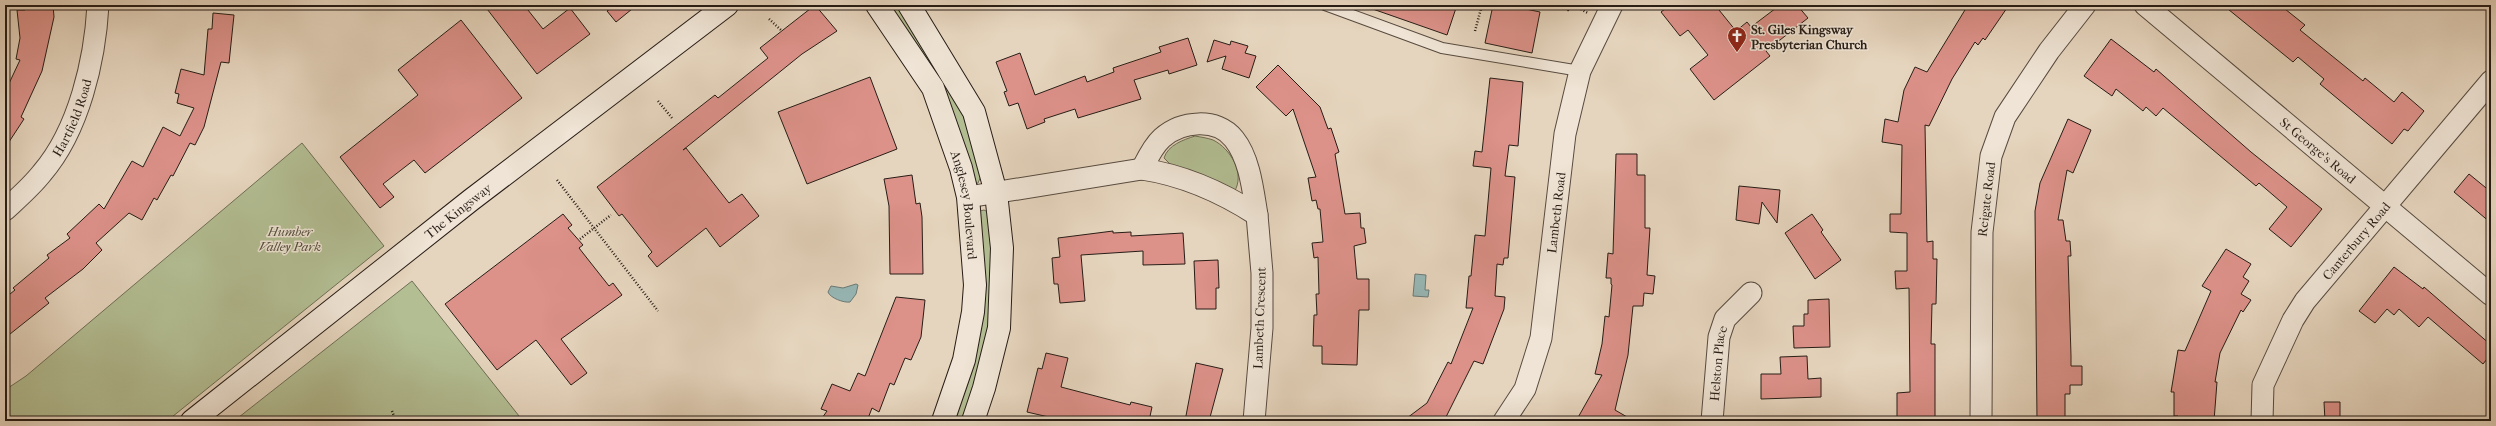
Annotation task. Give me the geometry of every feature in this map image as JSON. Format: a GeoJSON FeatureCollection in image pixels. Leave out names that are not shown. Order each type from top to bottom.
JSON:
{"type":"FeatureCollection","features":[{"type":"Feature","properties":{"kind":"street","name":"Hartfield Road"},"geometry":{"type":"LineString","coordinates":[[5,210],[43,172],[64,138],[79,105],[90,69],[96,34],[98,5]]}},
{"type":"Feature","properties":{"kind":"street","name":"The Kingsway"},"geometry":{"type":"LineString","coordinates":[[192,421],[477,196],[727,5]]}},
{"type":"Feature","properties":{"kind":"street","name":"Anglesey Boulevard"},"geometry":{"type":"LineString","coordinates":[[877,5],[933,88],[961,168],[968,197],[975,285],[973,312],[964,360],[943,421]]}},
{"type":"Feature","properties":{"kind":"street"},"geometry":{"type":"LineString","coordinates":[[909,5],[974,112],[996,192],[1002,248],[999,328],[984,388],[973,421]]}},
{"type":"Feature","properties":{"kind":"street","name":"Lambeth Road"},"geometry":{"type":"LineString","coordinates":[[1504,421],[1525,389],[1541,338],[1565,134],[1580,71],[1612,5]]}},
{"type":"Feature","properties":{"kind":"street","name":"Reigate Road"},"geometry":{"type":"LineString","coordinates":[[1981,421],[1982,232],[1991,156],[2005,117],[2049,51],[2085,5]]}},
{"type":"Feature","properties":{"kind":"street","name":"St George's Road"},"geometry":{"type":"LineString","coordinates":[[2145,5],[2491,295]]}},
{"type":"Feature","properties":{"kind":"street","name":"Canterbury Road"},"geometry":{"type":"LineString","coordinates":[[2262,421],[2263,385],[2293,320],[2305,301],[2491,81]]}},
{"type":"Feature","properties":{"kind":"street","name":"Lambeth Crescent"},"geometry":{"type":"LineString","coordinates":[[1142,169],[1149,155],[1162,138],[1178,128],[1193,124],[1210,124],[1223,129],[1234,138],[1244,155],[1257,215],[1262,273],[1262,328],[1254,421]]}},
{"type":"Feature","properties":{"kind":"street"},"geometry":{"type":"LineString","coordinates":[[968,197],[1142,169],[1166,173],[1234,201],[1257,215]]}},
{"type":"Feature","properties":{"kind":"street","name":"Helston Place"},"geometry":{"type":"LineString","coordinates":[[1712,421],[1719,337],[1725,319],[1751,293]]}},
{"type":"Feature","properties":{"kind":"lane"},"geometry":{"type":"LineString","coordinates":[[1325,5],[1442,48],[1580,71]]}},
{"type":"Feature","properties":{"kind":"path"},"geometry":{"type":"LineString","coordinates":[[1475,31],[1482,5]]}},
{"type":"Feature","properties":{"kind":"path"},"geometry":{"type":"LineString","coordinates":[[1560,5],[1568,10],[1572,5]]}},
{"type":"Feature","properties":{"kind":"path"},"geometry":{"type":"LineString","coordinates":[[769,19],[781,30]]}},
{"type":"Feature","properties":{"kind":"path"},"geometry":{"type":"LineString","coordinates":[[658,102],[672,118]]}},
{"type":"Feature","properties":{"kind":"path"},"geometry":{"type":"LineString","coordinates":[[557,180],[658,310]]}},
{"type":"Feature","properties":{"kind":"path"},"geometry":{"type":"LineString","coordinates":[[580,239],[611,215]]}},
{"type":"Feature","properties":{"kind":"path"},"geometry":{"type":"LineString","coordinates":[[392,411],[396,421]]}},
{"type":"Feature","properties":{"kind":"green space"},"geometry":{"type":"Polygon","coordinates":[[[882,5],[904,5],[961,108],[981,176],[978,183],[975,184],[882,5]]]}},
{"type":"Feature","properties":{"kind":"green space"},"geometry":{"type":"Polygon","coordinates":[[[1195,136],[1213,140],[1230,155],[1237,170],[1238,177],[1234,192],[1170,164],[1164,158],[1172,146],[1195,136]]]}},
{"type":"Feature","properties":{"kind":"green space","name":"Humber Valley Park"},"geometry":{"type":"Polygon","coordinates":[[[302,143],[384,246],[167,421],[5,421],[5,390],[26,376],[302,143]]]}},
{"type":"Feature","properties":{"kind":"green space"},"geometry":{"type":"Polygon","coordinates":[[[984,210],[988,212],[992,251],[988,336],[963,421],[954,421],[980,211],[984,210]]]}},
{"type":"Feature","properties":{"kind":"green space"},"geometry":{"type":"Polygon","coordinates":[[[412,281],[523,421],[234,421],[412,281]]]}},
{"type":"Feature","properties":{"kind":"water"},"geometry":{"type":"Polygon","coordinates":[[[1415,274],[1426,275],[1425,290],[1429,290],[1428,297],[1413,296],[1415,274]]]}},
{"type":"Feature","properties":{"kind":"water"},"geometry":{"type":"Polygon","coordinates":[[[856,284],[858,285],[856,294],[850,302],[838,300],[831,296],[828,292],[831,286],[843,288],[856,284]]]}},
{"type":"Feature","properties":{"kind":"building"},"geometry":{"type":"Polygon","coordinates":[[[24,5],[53,5],[54,17],[42,71],[21,117],[24,119],[5,148],[5,92],[20,60],[16,59],[20,38],[17,10],[25,10],[24,5]]]}},
{"type":"Feature","properties":{"kind":"building"},"geometry":{"type":"Polygon","coordinates":[[[484,5],[524,5],[543,29],[570,8],[590,34],[537,74],[484,5]]]}},
{"type":"Feature","properties":{"kind":"building"},"geometry":{"type":"Polygon","coordinates":[[[616,5],[637,5],[616,22],[607,11],[616,5]]]}},
{"type":"Feature","properties":{"kind":"building"},"geometry":{"type":"Polygon","coordinates":[[[815,5],[837,31],[802,54],[683,150],[686,148],[729,203],[742,194],[759,216],[720,247],[706,228],[657,267],[648,256],[652,252],[622,214],[619,216],[597,187],[715,95],[718,98],[768,58],[760,48],[815,5]]]}},
{"type":"Feature","properties":{"kind":"building"},"geometry":{"type":"Polygon","coordinates":[[[1368,5],[1457,5],[1447,35],[1367,7],[1368,5]]]}},
{"type":"Feature","properties":{"kind":"building"},"geometry":{"type":"Polygon","coordinates":[[[1493,5],[1507,5],[1540,12],[1532,53],[1485,43],[1493,5]]]}},
{"type":"Feature","properties":{"kind":"building","name":"St. Giles Kingsway Presbyterian Church"},"geometry":{"type":"Polygon","coordinates":[[[1670,5],[1715,5],[1736,31],[1747,22],[1751,27],[1780,5],[1797,5],[1808,18],[1766,51],[1770,56],[1714,100],[1690,69],[1708,55],[1688,30],[1680,36],[1661,12],[1670,5]]]}},
{"type":"Feature","properties":{"kind":"building"},"geometry":{"type":"Polygon","coordinates":[[[1968,5],[2009,5],[1985,40],[1983,38],[1978,45],[1975,42],[1952,79],[1929,126],[1925,125],[1927,242],[1933,241],[1933,259],[1937,259],[1936,304],[1932,304],[1931,344],[1935,344],[1935,421],[1897,421],[1897,393],[1910,392],[1909,288],[1896,289],[1895,271],[1907,271],[1907,233],[1890,232],[1890,214],[1901,214],[1902,145],[1882,142],[1885,119],[1898,122],[1904,90],[1915,67],[1927,72],[1968,5]]]}},
{"type":"Feature","properties":{"kind":"building"},"geometry":{"type":"Polygon","coordinates":[[[2223,5],[2280,5],[2305,25],[2300,30],[2363,81],[2365,78],[2394,102],[2402,92],[2424,111],[2408,131],[2404,129],[2392,144],[2320,84],[2324,79],[2298,57],[2293,62],[2223,5]]]}},
{"type":"Feature","properties":{"kind":"building"},"geometry":{"type":"Polygon","coordinates":[[[213,13],[234,15],[229,63],[221,62],[204,127],[195,145],[190,143],[173,176],[171,175],[157,200],[154,198],[142,220],[129,213],[96,243],[102,250],[83,269],[45,298],[49,303],[5,338],[5,298],[15,290],[13,288],[49,258],[47,255],[70,238],[67,234],[99,204],[104,209],[132,161],[143,167],[163,127],[180,136],[194,108],[177,103],[179,94],[175,93],[181,69],[204,75],[208,29],[212,29],[213,13]]]}},
{"type":"Feature","properties":{"kind":"building"},"geometry":{"type":"Polygon","coordinates":[[[461,20],[522,98],[425,173],[414,160],[383,184],[394,197],[380,208],[340,157],[418,95],[398,70],[461,20]]]}},
{"type":"Feature","properties":{"kind":"building"},"geometry":{"type":"Polygon","coordinates":[[[1188,38],[1197,65],[1169,74],[1168,70],[1134,80],[1141,99],[1078,118],[1075,109],[1044,119],[1045,122],[1027,129],[1018,103],[1009,106],[1004,92],[1007,91],[996,62],[1020,53],[1035,95],[1085,76],[1087,82],[1114,72],[1113,68],[1161,52],[1159,47],[1188,38]]]}},
{"type":"Feature","properties":{"kind":"building"},"geometry":{"type":"Polygon","coordinates":[[[2111,39],[2154,72],[2156,69],[2251,152],[2322,209],[2291,247],[2269,229],[2287,207],[2259,183],[2256,186],[2163,108],[2156,116],[2146,107],[2143,111],[2116,89],[2112,96],[2084,76],[2111,39]]]}},
{"type":"Feature","properties":{"kind":"building"},"geometry":{"type":"Polygon","coordinates":[[[1214,40],[1230,45],[1231,41],[1248,46],[1245,53],[1256,56],[1249,78],[1222,69],[1226,56],[1207,62],[1214,40]]]}},
{"type":"Feature","properties":{"kind":"building"},"geometry":{"type":"Polygon","coordinates":[[[1278,65],[1320,107],[1328,129],[1331,128],[1339,152],[1335,154],[1345,214],[1360,213],[1361,228],[1364,228],[1366,243],[1354,246],[1357,279],[1369,279],[1369,310],[1359,310],[1357,365],[1322,364],[1322,346],[1313,346],[1314,315],[1317,315],[1316,294],[1319,294],[1318,257],[1314,258],[1312,243],[1323,242],[1320,209],[1318,209],[1316,200],[1312,201],[1308,178],[1316,177],[1293,109],[1286,116],[1256,87],[1278,65]]]}},
{"type":"Feature","properties":{"kind":"building"},"geometry":{"type":"Polygon","coordinates":[[[870,77],[897,149],[807,184],[778,112],[870,77]]]}},
{"type":"Feature","properties":{"kind":"building"},"geometry":{"type":"Polygon","coordinates":[[[1490,78],[1523,82],[1518,146],[1509,145],[1505,176],[1515,177],[1508,258],[1504,258],[1503,265],[1497,264],[1495,296],[1505,297],[1504,309],[1483,364],[1474,361],[1444,421],[1403,421],[1427,403],[1448,362],[1451,364],[1473,308],[1466,308],[1469,276],[1471,276],[1475,235],[1485,236],[1491,168],[1473,166],[1475,151],[1482,152],[1490,78]]]}},
{"type":"Feature","properties":{"kind":"building"},"geometry":{"type":"Polygon","coordinates":[[[2068,119],[2091,130],[2073,173],[2067,170],[2058,220],[2063,220],[2066,241],[2070,241],[2071,256],[2068,256],[2071,366],[2082,366],[2082,385],[2070,385],[2070,394],[2065,394],[2065,421],[2037,421],[2035,211],[2040,183],[2068,119]]]}},
{"type":"Feature","properties":{"kind":"building"},"geometry":{"type":"Polygon","coordinates":[[[1616,154],[1637,154],[1637,175],[1645,175],[1645,228],[1650,228],[1647,275],[1655,276],[1653,294],[1644,293],[1643,306],[1633,306],[1628,355],[1615,410],[1634,421],[1576,421],[1602,375],[1595,374],[1602,344],[1605,316],[1609,317],[1612,285],[1611,278],[1606,278],[1608,253],[1613,254],[1616,154]]]}},
{"type":"Feature","properties":{"kind":"building"},"geometry":{"type":"Polygon","coordinates":[[[2469,174],[2491,192],[2491,223],[2454,192],[2469,174]]]}},
{"type":"Feature","properties":{"kind":"building"},"geometry":{"type":"Polygon","coordinates":[[[912,175],[916,204],[920,203],[922,217],[923,274],[890,274],[889,206],[884,179],[912,175]]]}},
{"type":"Feature","properties":{"kind":"building"},"geometry":{"type":"Polygon","coordinates":[[[1739,186],[1780,190],[1777,223],[1762,202],[1759,224],[1736,220],[1739,186]]]}},
{"type":"Feature","properties":{"kind":"building"},"geometry":{"type":"Polygon","coordinates":[[[563,214],[572,225],[568,228],[583,245],[579,248],[609,286],[613,283],[622,295],[561,339],[587,373],[571,385],[536,340],[497,370],[445,304],[563,214]]]}},
{"type":"Feature","properties":{"kind":"building"},"geometry":{"type":"Polygon","coordinates":[[[1812,214],[1823,230],[1821,232],[1841,260],[1815,279],[1785,233],[1812,214]]]}},
{"type":"Feature","properties":{"kind":"building"},"geometry":{"type":"Polygon","coordinates":[[[1113,231],[1113,233],[1131,232],[1131,236],[1183,233],[1185,264],[1143,265],[1143,251],[1081,255],[1085,301],[1060,303],[1058,284],[1054,284],[1052,258],[1060,257],[1058,238],[1113,231]]]}},
{"type":"Feature","properties":{"kind":"building"},"geometry":{"type":"Polygon","coordinates":[[[2226,249],[2251,264],[2243,277],[2249,281],[2241,294],[2251,300],[2243,312],[2241,310],[2220,353],[2215,382],[2217,382],[2214,421],[2178,421],[2178,416],[2174,416],[2174,392],[2171,392],[2178,350],[2185,351],[2211,291],[2202,286],[2226,249]]]}},
{"type":"Feature","properties":{"kind":"building"},"geometry":{"type":"Polygon","coordinates":[[[1218,260],[1219,288],[1216,288],[1216,309],[1196,309],[1194,261],[1218,260]]]}},
{"type":"Feature","properties":{"kind":"building"},"geometry":{"type":"Polygon","coordinates":[[[2394,267],[2423,289],[2424,287],[2491,345],[2491,354],[2483,364],[2428,317],[2419,327],[2399,309],[2394,315],[2387,309],[2375,323],[2359,311],[2394,267]]]}},
{"type":"Feature","properties":{"kind":"building"},"geometry":{"type":"Polygon","coordinates":[[[896,297],[925,300],[921,337],[911,360],[905,358],[894,385],[890,383],[879,412],[872,408],[867,421],[820,421],[827,411],[821,409],[832,384],[850,391],[858,373],[865,376],[896,297]]]}},
{"type":"Feature","properties":{"kind":"building"},"geometry":{"type":"Polygon","coordinates":[[[1829,299],[1830,347],[1794,348],[1793,326],[1804,326],[1804,314],[1808,314],[1808,300],[1829,299]]]}},
{"type":"Feature","properties":{"kind":"building"},"geometry":{"type":"Polygon","coordinates":[[[1046,353],[1068,358],[1061,387],[1130,405],[1131,402],[1152,407],[1149,421],[1066,421],[1027,412],[1038,368],[1042,369],[1046,353]]]}},
{"type":"Feature","properties":{"kind":"building"},"geometry":{"type":"Polygon","coordinates":[[[1807,356],[1808,379],[1821,378],[1821,397],[1761,399],[1761,374],[1781,374],[1780,357],[1807,356]]]}},
{"type":"Feature","properties":{"kind":"building"},"geometry":{"type":"Polygon","coordinates":[[[1196,363],[1223,369],[1209,421],[1185,421],[1196,363]]]}},
{"type":"Feature","properties":{"kind":"building"},"geometry":{"type":"Polygon","coordinates":[[[2324,402],[2340,402],[2340,421],[2325,421],[2324,402]]]}},
{"type":"Feature","properties":{"kind":"place","name":"St. Giles Kingsway Presbyterian Church"},"geometry":{"type":"Point","coordinates":[1737,53]}}]}
